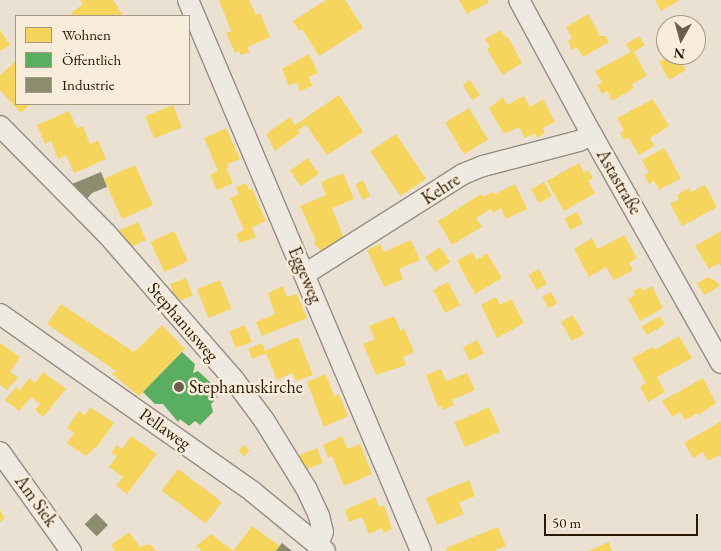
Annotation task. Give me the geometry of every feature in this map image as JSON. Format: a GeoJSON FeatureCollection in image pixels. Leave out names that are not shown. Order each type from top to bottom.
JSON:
{"type":"FeatureCollection","features":[{"type":"Feature","properties":{"kind":"street","name":"Eggeweg"},"geometry":{"type":"LineString","coordinates":[[188,0],[421,551]]}},
{"type":"Feature","properties":{"kind":"street","name":"Astastraße"},"geometry":{"type":"LineString","coordinates":[[519,0],[592,135],[721,363]]}},
{"type":"Feature","properties":{"kind":"street","name":"Stephanusweg"},"geometry":{"type":"LineString","coordinates":[[0,126],[106,232],[234,381],[264,420],[307,490],[319,516],[323,532],[322,548]]}},
{"type":"Feature","properties":{"kind":"street","name":"Kehre"},"geometry":{"type":"LineString","coordinates":[[304,274],[463,174],[483,166],[579,141],[592,135]]}},
{"type":"Feature","properties":{"kind":"street","name":"Pellaweg"},"geometry":{"type":"LineString","coordinates":[[0,314],[254,492],[322,548]]}},
{"type":"Feature","properties":{"kind":"street","name":"Am Siek"},"geometry":{"type":"LineString","coordinates":[[0,452],[71,551]]}},
{"type":"Feature","properties":{"kind":"building: Wohnen"},"geometry":{"type":"Polygon","coordinates":[[[80,0],[113,0],[122,14],[73,15],[71,13],[83,4],[80,0]]]}},
{"type":"Feature","properties":{"kind":"building: Wohnen"},"geometry":{"type":"Polygon","coordinates":[[[219,0],[249,0],[256,15],[260,13],[270,37],[247,47],[250,52],[241,55],[239,51],[235,53],[226,33],[231,31],[219,0]]]}},
{"type":"Feature","properties":{"kind":"building: Wohnen"},"geometry":{"type":"Polygon","coordinates":[[[326,0],[345,0],[363,28],[319,56],[302,29],[299,31],[293,21],[326,0]]]}},
{"type":"Feature","properties":{"kind":"building: Wohnen"},"geometry":{"type":"Polygon","coordinates":[[[459,0],[488,0],[489,2],[467,14],[459,0]]]}},
{"type":"Feature","properties":{"kind":"building: Wohnen"},"geometry":{"type":"Polygon","coordinates":[[[655,0],[680,0],[661,11],[655,0]]]}},
{"type":"Feature","properties":{"kind":"building: Wohnen"},"geometry":{"type":"Polygon","coordinates":[[[588,14],[600,36],[606,36],[609,42],[583,57],[577,47],[572,50],[568,41],[572,38],[566,27],[588,14]]]}},
{"type":"Feature","properties":{"kind":"building: Wohnen"},"geometry":{"type":"Polygon","coordinates":[[[0,30],[10,45],[0,51],[0,30]]]}},
{"type":"Feature","properties":{"kind":"building: Wohnen"},"geometry":{"type":"Polygon","coordinates":[[[501,30],[506,38],[508,37],[522,63],[502,75],[487,49],[490,47],[485,39],[501,30]]]}},
{"type":"Feature","properties":{"kind":"building: Wohnen"},"geometry":{"type":"Polygon","coordinates":[[[639,36],[645,45],[634,52],[647,76],[632,84],[634,88],[612,101],[607,91],[602,94],[597,85],[602,83],[595,71],[631,52],[626,44],[639,36]]]}},
{"type":"Feature","properties":{"kind":"building: Wohnen"},"geometry":{"type":"Polygon","coordinates":[[[309,54],[318,73],[309,77],[312,86],[300,91],[297,82],[289,86],[282,69],[309,54]]]}},
{"type":"Feature","properties":{"kind":"building: Wohnen"},"geometry":{"type":"Polygon","coordinates":[[[15,62],[15,105],[29,105],[21,113],[0,90],[0,75],[15,62]]]}},
{"type":"Feature","properties":{"kind":"building: Wohnen"},"geometry":{"type":"Polygon","coordinates":[[[661,65],[683,65],[686,70],[669,80],[661,65]]]}},
{"type":"Feature","properties":{"kind":"building: Wohnen"},"geometry":{"type":"Polygon","coordinates":[[[470,80],[480,95],[473,100],[463,85],[470,80]]]}},
{"type":"Feature","properties":{"kind":"building: Wohnen"},"geometry":{"type":"Polygon","coordinates":[[[339,95],[363,132],[327,155],[306,125],[298,130],[300,133],[275,151],[266,134],[290,117],[295,125],[339,95]]]}},
{"type":"Feature","properties":{"kind":"building: Wohnen"},"geometry":{"type":"Polygon","coordinates":[[[524,96],[530,107],[543,99],[555,122],[543,128],[545,133],[537,138],[535,133],[525,138],[519,127],[504,134],[489,108],[503,97],[507,105],[524,96]]]}},
{"type":"Feature","properties":{"kind":"building: Wohnen"},"geometry":{"type":"Polygon","coordinates":[[[653,99],[669,126],[650,138],[654,146],[639,155],[629,138],[624,140],[620,133],[624,130],[617,118],[653,99]]]}},
{"type":"Feature","properties":{"kind":"building: Wohnen"},"geometry":{"type":"Polygon","coordinates":[[[173,105],[182,127],[154,138],[145,116],[173,105]]]}},
{"type":"Feature","properties":{"kind":"building: Wohnen"},"geometry":{"type":"Polygon","coordinates":[[[469,108],[488,140],[464,154],[445,122],[469,108]]]}},
{"type":"Feature","properties":{"kind":"building: Wohnen"},"geometry":{"type":"Polygon","coordinates":[[[69,111],[77,128],[83,126],[90,144],[98,140],[106,159],[74,173],[66,155],[58,159],[51,141],[45,144],[37,125],[69,111]]]}},
{"type":"Feature","properties":{"kind":"building: Wohnen"},"geometry":{"type":"Polygon","coordinates":[[[226,128],[240,159],[228,164],[229,167],[226,168],[233,183],[217,190],[210,175],[218,171],[204,138],[226,128]]]}},
{"type":"Feature","properties":{"kind":"building: Wohnen"},"geometry":{"type":"Polygon","coordinates":[[[396,134],[426,179],[400,196],[370,151],[396,134]]]}},
{"type":"Feature","properties":{"kind":"building: Wohnen"},"geometry":{"type":"Polygon","coordinates":[[[664,148],[681,178],[659,190],[654,181],[649,184],[644,175],[649,173],[642,160],[664,148]]]}},
{"type":"Feature","properties":{"kind":"building: Wohnen"},"geometry":{"type":"Polygon","coordinates":[[[308,158],[319,174],[301,186],[290,171],[308,158]]]}},
{"type":"Feature","properties":{"kind":"building: Wohnen"},"geometry":{"type":"Polygon","coordinates":[[[579,163],[584,173],[588,170],[593,178],[588,181],[595,193],[564,211],[547,181],[579,163]]]}},
{"type":"Feature","properties":{"kind":"building: Wohnen"},"geometry":{"type":"Polygon","coordinates":[[[135,165],[153,205],[122,219],[104,179],[135,165]]]}},
{"type":"Feature","properties":{"kind":"building: Wohnen"},"geometry":{"type":"Polygon","coordinates":[[[343,173],[354,199],[332,208],[345,241],[320,252],[318,246],[316,247],[314,242],[316,241],[300,206],[326,195],[321,182],[343,173]]]}},
{"type":"Feature","properties":{"kind":"building: Wohnen"},"geometry":{"type":"Polygon","coordinates":[[[363,180],[370,196],[363,200],[355,185],[363,180]]]}},
{"type":"Feature","properties":{"kind":"building: Wohnen"},"geometry":{"type":"Polygon","coordinates":[[[544,182],[552,196],[539,203],[531,190],[544,182]]]}},
{"type":"Feature","properties":{"kind":"building: Wohnen"},"geometry":{"type":"Polygon","coordinates":[[[246,183],[249,190],[252,188],[266,221],[252,227],[256,237],[240,243],[236,234],[244,230],[230,198],[239,194],[236,187],[246,183]]]}},
{"type":"Feature","properties":{"kind":"building: Wohnen"},"geometry":{"type":"Polygon","coordinates":[[[515,184],[527,209],[506,219],[501,208],[493,213],[491,209],[476,218],[482,227],[452,245],[438,221],[481,194],[483,197],[493,192],[495,194],[515,184]]]}},
{"type":"Feature","properties":{"kind":"building: Wohnen"},"geometry":{"type":"Polygon","coordinates":[[[705,185],[717,207],[682,226],[670,204],[679,199],[677,195],[689,188],[691,192],[705,185]]]}},
{"type":"Feature","properties":{"kind":"building: Wohnen"},"geometry":{"type":"Polygon","coordinates":[[[577,212],[583,224],[570,230],[565,218],[577,212]]]}},
{"type":"Feature","properties":{"kind":"building: Wohnen"},"geometry":{"type":"Polygon","coordinates":[[[138,222],[146,240],[131,247],[118,231],[138,222]]]}},
{"type":"Feature","properties":{"kind":"building: Wohnen"},"geometry":{"type":"Polygon","coordinates":[[[174,231],[188,261],[164,272],[150,242],[174,231]]]}},
{"type":"Feature","properties":{"kind":"building: Wohnen"},"geometry":{"type":"Polygon","coordinates":[[[721,231],[721,267],[719,263],[709,269],[695,246],[721,231]]]}},
{"type":"Feature","properties":{"kind":"building: Wohnen"},"geometry":{"type":"Polygon","coordinates":[[[624,235],[637,258],[629,263],[633,270],[614,280],[606,267],[589,277],[574,249],[592,238],[598,249],[624,235]]]}},
{"type":"Feature","properties":{"kind":"building: Wohnen"},"geometry":{"type":"Polygon","coordinates":[[[411,240],[420,260],[399,269],[403,279],[384,287],[367,250],[380,244],[384,252],[411,240]]]}},
{"type":"Feature","properties":{"kind":"building: Wohnen"},"geometry":{"type":"Polygon","coordinates":[[[440,247],[450,262],[435,272],[425,257],[440,247]]]}},
{"type":"Feature","properties":{"kind":"building: Wohnen"},"geometry":{"type":"Polygon","coordinates":[[[472,252],[477,260],[487,253],[502,278],[475,294],[457,261],[472,252]]]}},
{"type":"Feature","properties":{"kind":"building: Wohnen"},"geometry":{"type":"Polygon","coordinates":[[[539,269],[547,284],[536,290],[528,275],[539,269]]]}},
{"type":"Feature","properties":{"kind":"building: Wohnen"},"geometry":{"type":"Polygon","coordinates":[[[708,277],[716,281],[720,286],[704,295],[697,283],[708,277]]]}},
{"type":"Feature","properties":{"kind":"building: Wohnen"},"geometry":{"type":"Polygon","coordinates":[[[186,278],[193,296],[177,302],[170,284],[186,278]]]}},
{"type":"Feature","properties":{"kind":"building: Wohnen"},"geometry":{"type":"Polygon","coordinates":[[[220,280],[232,309],[208,318],[197,289],[220,280]]]}},
{"type":"Feature","properties":{"kind":"building: Wohnen"},"geometry":{"type":"Polygon","coordinates":[[[448,282],[460,305],[445,313],[433,290],[448,282]]]}},
{"type":"Feature","properties":{"kind":"building: Wohnen"},"geometry":{"type":"Polygon","coordinates":[[[283,286],[287,297],[297,294],[307,318],[262,336],[256,322],[275,314],[268,293],[283,286]]]}},
{"type":"Feature","properties":{"kind":"building: Wohnen"},"geometry":{"type":"Polygon","coordinates":[[[652,286],[663,308],[640,321],[628,299],[635,295],[633,291],[641,287],[643,291],[652,286]]]}},
{"type":"Feature","properties":{"kind":"building: Wohnen"},"geometry":{"type":"Polygon","coordinates":[[[551,292],[557,303],[549,308],[542,297],[551,292]]]}},
{"type":"Feature","properties":{"kind":"building: Wohnen"},"geometry":{"type":"Polygon","coordinates":[[[496,297],[500,305],[511,299],[524,323],[497,338],[481,305],[496,297]]]}},
{"type":"Feature","properties":{"kind":"building: Wohnen"},"geometry":{"type":"Polygon","coordinates":[[[61,304],[134,352],[162,325],[185,349],[139,396],[112,374],[116,371],[47,324],[61,304]]]}},
{"type":"Feature","properties":{"kind":"building: Wohnen"},"geometry":{"type":"Polygon","coordinates":[[[573,315],[584,334],[572,341],[561,322],[573,315]]]}},
{"type":"Feature","properties":{"kind":"building: Wohnen"},"geometry":{"type":"Polygon","coordinates":[[[394,316],[401,331],[404,329],[414,352],[403,357],[406,365],[376,375],[363,344],[375,339],[369,326],[394,316]]]}},
{"type":"Feature","properties":{"kind":"building: Wohnen"},"geometry":{"type":"Polygon","coordinates":[[[660,316],[665,325],[646,335],[642,326],[660,316]]]}},
{"type":"Feature","properties":{"kind":"building: Wohnen"},"geometry":{"type":"Polygon","coordinates":[[[245,325],[252,342],[236,348],[229,331],[245,325]]]}},
{"type":"Feature","properties":{"kind":"building: Wohnen"},"geometry":{"type":"Polygon","coordinates":[[[679,336],[692,358],[657,377],[665,392],[648,402],[640,387],[646,383],[632,358],[653,347],[655,350],[679,336]]]}},
{"type":"Feature","properties":{"kind":"building: Wohnen"},"geometry":{"type":"Polygon","coordinates":[[[298,337],[313,375],[296,381],[292,373],[277,380],[265,351],[298,337]]]}},
{"type":"Feature","properties":{"kind":"building: Wohnen"},"geometry":{"type":"Polygon","coordinates":[[[477,340],[484,353],[470,361],[463,348],[477,340]]]}},
{"type":"Feature","properties":{"kind":"building: Wohnen"},"geometry":{"type":"Polygon","coordinates":[[[0,343],[20,357],[10,372],[18,377],[7,390],[0,385],[0,343]]]}},
{"type":"Feature","properties":{"kind":"building: Wohnen"},"geometry":{"type":"Polygon","coordinates":[[[262,343],[266,353],[252,359],[248,349],[262,343]]]}},
{"type":"Feature","properties":{"kind":"building: Wohnen"},"geometry":{"type":"Polygon","coordinates":[[[441,369],[446,381],[467,373],[475,390],[452,400],[454,405],[443,410],[441,406],[438,407],[426,375],[441,369]]]}},
{"type":"Feature","properties":{"kind":"building: Wohnen"},"geometry":{"type":"Polygon","coordinates":[[[43,372],[66,389],[43,417],[35,410],[40,404],[31,397],[19,411],[5,400],[16,387],[20,390],[29,378],[35,383],[43,372]]]}},
{"type":"Feature","properties":{"kind":"building: Wohnen"},"geometry":{"type":"Polygon","coordinates":[[[326,374],[334,396],[339,394],[348,416],[324,427],[307,382],[326,374]]]}},
{"type":"Feature","properties":{"kind":"building: Wohnen"},"geometry":{"type":"Polygon","coordinates":[[[703,378],[716,403],[699,415],[697,413],[685,420],[680,412],[672,417],[662,401],[703,378]]]}},
{"type":"Feature","properties":{"kind":"building: Wohnen"},"geometry":{"type":"Polygon","coordinates":[[[90,407],[114,423],[96,448],[86,456],[67,443],[74,433],[67,428],[79,411],[85,415],[90,407]]]}},
{"type":"Feature","properties":{"kind":"building: Wohnen"},"geometry":{"type":"Polygon","coordinates":[[[489,407],[500,432],[465,447],[454,422],[489,407]]]}},
{"type":"Feature","properties":{"kind":"building: Wohnen"},"geometry":{"type":"Polygon","coordinates":[[[721,421],[721,457],[719,455],[708,461],[703,452],[693,458],[684,443],[721,421]]]}},
{"type":"Feature","properties":{"kind":"building: Wohnen"},"geometry":{"type":"Polygon","coordinates":[[[131,436],[157,454],[127,494],[116,486],[123,477],[109,467],[117,456],[111,453],[117,445],[122,449],[131,436]]]}},
{"type":"Feature","properties":{"kind":"building: Wohnen"},"geometry":{"type":"Polygon","coordinates":[[[342,436],[348,449],[360,444],[372,474],[344,486],[332,456],[328,458],[323,445],[342,436]]]}},
{"type":"Feature","properties":{"kind":"building: Wohnen"},"geometry":{"type":"Polygon","coordinates":[[[244,445],[250,451],[244,456],[238,451],[244,445]]]}},
{"type":"Feature","properties":{"kind":"building: Wohnen"},"geometry":{"type":"Polygon","coordinates":[[[317,448],[323,463],[304,470],[298,455],[317,448]]]}},
{"type":"Feature","properties":{"kind":"building: Wohnen"},"geometry":{"type":"Polygon","coordinates":[[[178,469],[222,502],[206,524],[162,491],[178,469]]]}},
{"type":"Feature","properties":{"kind":"building: Wohnen"},"geometry":{"type":"Polygon","coordinates":[[[469,480],[475,496],[459,503],[464,514],[437,525],[426,498],[469,480]]]}},
{"type":"Feature","properties":{"kind":"building: Wohnen"},"geometry":{"type":"Polygon","coordinates":[[[375,497],[379,507],[384,505],[392,529],[383,533],[382,528],[369,534],[362,517],[349,522],[345,510],[375,497]]]}},
{"type":"Feature","properties":{"kind":"building: Wohnen"},"geometry":{"type":"Polygon","coordinates":[[[0,510],[5,518],[0,522],[0,510]]]}},
{"type":"Feature","properties":{"kind":"building: Wohnen"},"geometry":{"type":"Polygon","coordinates":[[[252,526],[280,546],[276,551],[233,551],[252,526]]]}},
{"type":"Feature","properties":{"kind":"building: Wohnen"},"geometry":{"type":"Polygon","coordinates":[[[498,527],[506,546],[494,551],[447,551],[446,548],[498,527]]]}},
{"type":"Feature","properties":{"kind":"building: Wohnen"},"geometry":{"type":"Polygon","coordinates":[[[129,532],[140,547],[150,544],[156,551],[115,551],[111,545],[129,532]]]}},
{"type":"Feature","properties":{"kind":"building: Wohnen"},"geometry":{"type":"Polygon","coordinates":[[[211,534],[233,551],[202,551],[196,546],[211,534]]]}},
{"type":"Feature","properties":{"kind":"building: Wohnen"},"geometry":{"type":"Polygon","coordinates":[[[609,542],[612,551],[588,551],[609,542]]]}},
{"type":"Feature","properties":{"kind":"building: Öffentlich","name":"Stephanuskirche"},"geometry":{"type":"Polygon","coordinates":[[[182,352],[195,364],[193,373],[198,371],[211,383],[211,390],[218,397],[211,404],[213,412],[200,425],[195,421],[189,426],[180,419],[178,422],[163,404],[155,404],[143,392],[182,352]]]}},
{"type":"Feature","properties":{"kind":"building: Industrie"},"geometry":{"type":"Polygon","coordinates":[[[101,172],[107,187],[92,193],[87,199],[72,184],[101,172]]]}},
{"type":"Feature","properties":{"kind":"building: Industrie"},"geometry":{"type":"Polygon","coordinates":[[[96,513],[108,525],[97,536],[85,524],[96,513]]]}},
{"type":"Feature","properties":{"kind":"building: Industrie"},"geometry":{"type":"Polygon","coordinates":[[[282,543],[292,551],[276,551],[282,543]]]}},
{"type":"Feature","properties":{"kind":"place","name":"Stephanuskirche"},"geometry":{"type":"Point","coordinates":[179,387]}}]}
